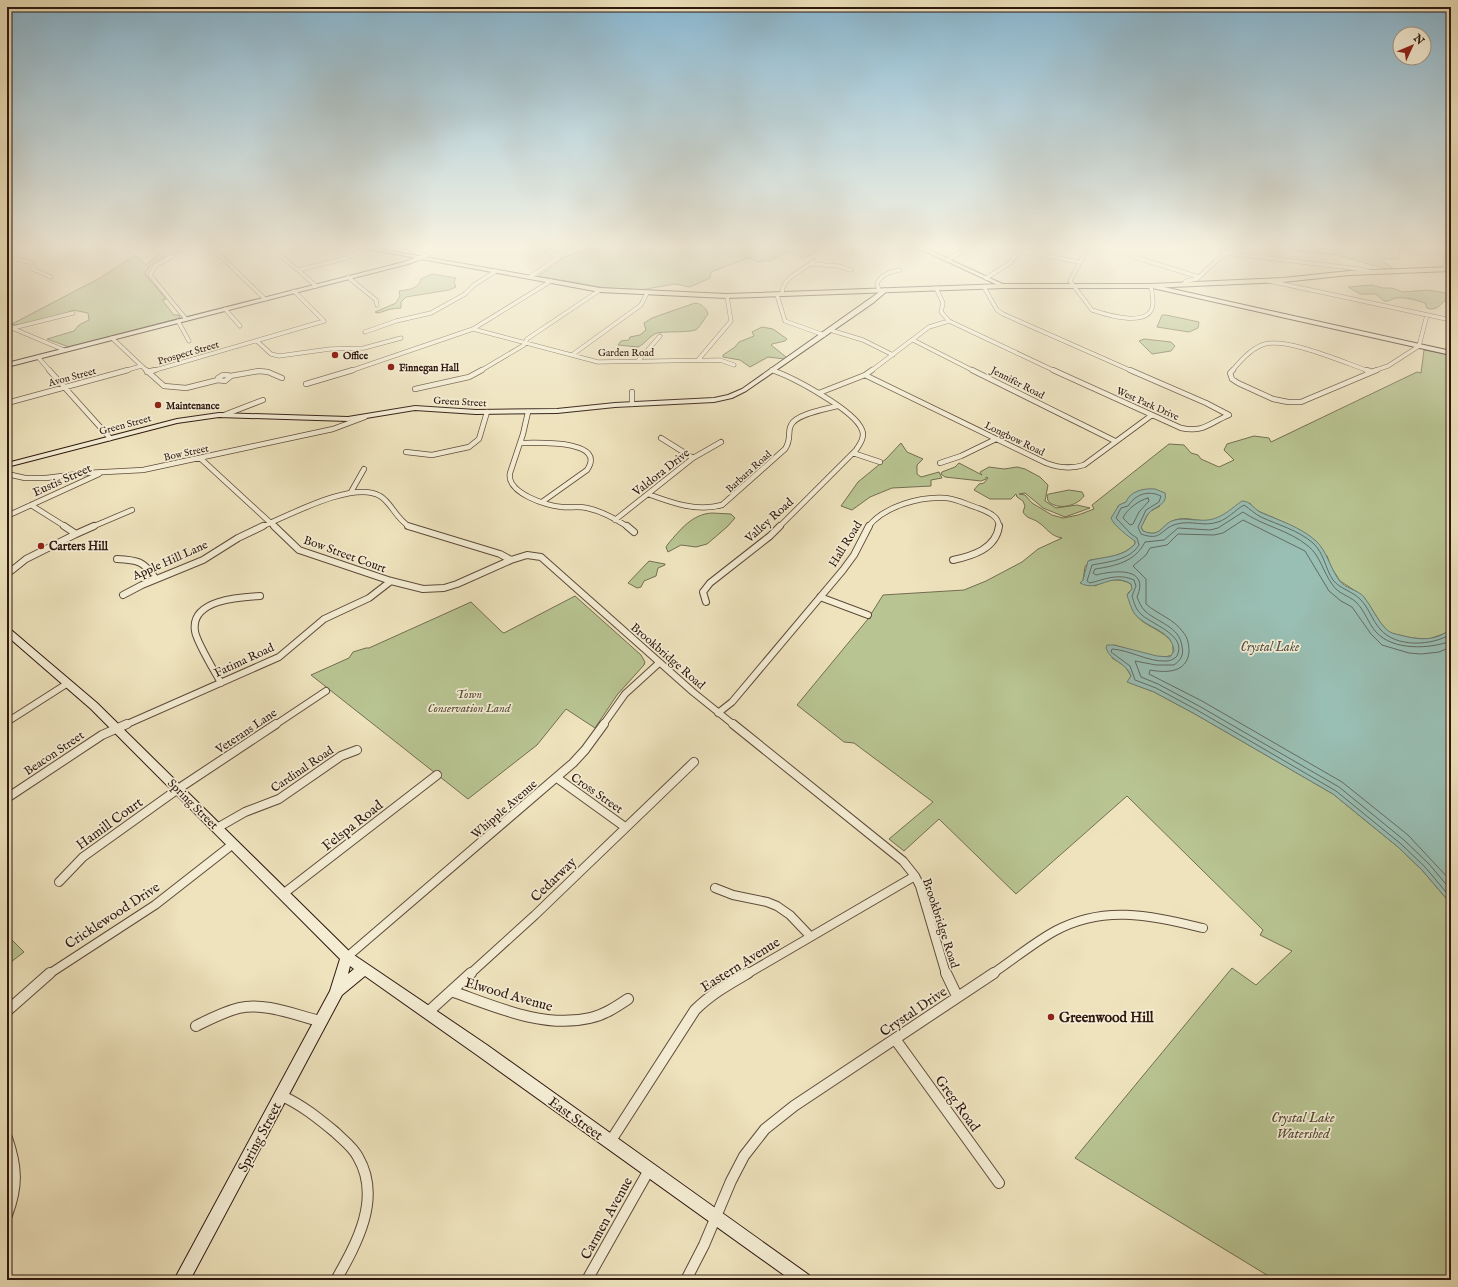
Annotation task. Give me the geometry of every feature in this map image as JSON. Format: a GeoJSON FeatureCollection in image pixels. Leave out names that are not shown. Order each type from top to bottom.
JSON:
{"type":"FeatureCollection","features":[{"type":"Feature","properties":{"kind":"street"},"geometry":{"type":"LineString","coordinates":[[175,306],[186,319]]}},
{"type":"Feature","properties":{"kind":"street"},"geometry":{"type":"LineString","coordinates":[[7,365],[237,306]]}},
{"type":"Feature","properties":{"kind":"street","name":"Prospect Street"},"geometry":{"type":"LineString","coordinates":[[147,372],[324,321],[324,319],[310,306]]}},
{"type":"Feature","properties":{"kind":"street"},"geometry":{"type":"LineString","coordinates":[[365,332],[434,311],[443,306]]}},
{"type":"Feature","properties":{"kind":"street"},"geometry":{"type":"LineString","coordinates":[[306,384],[371,364],[473,329],[510,306]]}},
{"type":"Feature","properties":{"kind":"street"},"geometry":{"type":"LineString","coordinates":[[415,389],[469,377],[512,353],[524,345],[528,339],[576,306]]}},
{"type":"Feature","properties":{"kind":"street"},"geometry":{"type":"LineString","coordinates":[[572,355],[640,306]]}},
{"type":"Feature","properties":{"kind":"street"},"geometry":{"type":"LineString","coordinates":[[698,360],[731,321],[729,306]]}},
{"type":"Feature","properties":{"kind":"street"},"geometry":{"type":"LineString","coordinates":[[782,306],[785,321],[824,335]]}},
{"type":"Feature","properties":{"kind":"street","name":"Green Street"},"geometry":{"type":"LineString","coordinates":[[7,465],[184,419],[224,415],[324,420],[365,417],[415,408],[488,412],[528,412],[632,404],[704,401],[727,398],[742,392],[865,306]]}},
{"type":"Feature","properties":{"kind":"street"},"geometry":{"type":"LineString","coordinates":[[819,393],[865,375],[931,326],[949,321],[941,312],[943,306]]}},
{"type":"Feature","properties":{"kind":"street","name":"West Park Drive"},"geometry":{"type":"LineString","coordinates":[[949,321],[1178,427],[1196,430],[1208,427],[1218,419],[1229,415],[1206,403],[1002,314],[995,306]]}},
{"type":"Feature","properties":{"kind":"street"},"geometry":{"type":"LineString","coordinates":[[1088,306],[1098,312],[1139,319],[1149,313],[1153,306]]}},
{"type":"Feature","properties":{"kind":"street"},"geometry":{"type":"LineString","coordinates":[[1240,306],[1451,353]]}},
{"type":"Feature","properties":{"kind":"street"},"geometry":{"type":"LineString","coordinates":[[1384,306],[1451,320]]}},
{"type":"Feature","properties":{"kind":"street"},"geometry":{"type":"LineString","coordinates":[[225,309],[240,326]]}},
{"type":"Feature","properties":{"kind":"street"},"geometry":{"type":"LineString","coordinates":[[13,328],[73,313]]}},
{"type":"Feature","properties":{"kind":"street"},"geometry":{"type":"LineString","coordinates":[[1370,371],[1300,349],[1273,343],[1262,345],[1230,373],[1234,380],[1244,386],[1278,400],[1296,403],[1305,401],[1370,371],[1390,365],[1419,346],[1427,315]]}},
{"type":"Feature","properties":{"kind":"street"},"geometry":{"type":"LineString","coordinates":[[178,321],[189,341]]}},
{"type":"Feature","properties":{"kind":"street"},"geometry":{"type":"LineString","coordinates":[[7,326],[64,350]]}},
{"type":"Feature","properties":{"kind":"street","name":"Garden Road"},"geometry":{"type":"LineString","coordinates":[[473,329],[601,362],[723,360],[734,366]]}},
{"type":"Feature","properties":{"kind":"street"},"geometry":{"type":"LineString","coordinates":[[830,330],[863,340],[893,355]]}},
{"type":"Feature","properties":{"kind":"street"},"geometry":{"type":"LineString","coordinates":[[638,361],[660,336]]}},
{"type":"Feature","properties":{"kind":"street"},"geometry":{"type":"LineString","coordinates":[[112,338],[163,386],[173,388],[192,387],[218,380],[226,380],[230,378],[230,376],[248,372],[265,371],[282,378]]}},
{"type":"Feature","properties":{"kind":"street"},"geometry":{"type":"LineString","coordinates":[[257,341],[270,353],[279,356],[330,349],[364,348],[401,338]]}},
{"type":"Feature","properties":{"kind":"street","name":"Jennifer Road"},"geometry":{"type":"LineString","coordinates":[[912,340],[1115,441]]}},
{"type":"Feature","properties":{"kind":"street"},"geometry":{"type":"LineString","coordinates":[[38,357],[110,438]]}},
{"type":"Feature","properties":{"kind":"street","name":"Avon Street"},"geometry":{"type":"LineString","coordinates":[[7,403],[141,366]]}},
{"type":"Feature","properties":{"kind":"street","name":"Valley Road"},"geometry":{"type":"LineString","coordinates":[[706,602],[704,592],[710,583],[773,532],[853,452],[861,443],[863,437],[861,429],[856,422],[837,406],[797,380],[772,370]]}},
{"type":"Feature","properties":{"kind":"street","name":"Longbow Road"},"geometry":{"type":"LineString","coordinates":[[865,375],[1046,463],[1068,468],[1084,465],[1152,415]]}},
{"type":"Feature","properties":{"kind":"street"},"geometry":{"type":"LineString","coordinates":[[632,392],[632,404]]}},
{"type":"Feature","properties":{"kind":"street"},"geometry":{"type":"LineString","coordinates":[[224,415],[263,400]]}},
{"type":"Feature","properties":{"kind":"street","name":"Barbara Road"},"geometry":{"type":"LineString","coordinates":[[648,494],[659,499],[700,509],[722,505],[786,449],[791,440],[790,427],[794,421],[837,406]]}},
{"type":"Feature","properties":{"kind":"street"},"geometry":{"type":"LineString","coordinates":[[406,452],[432,455],[463,449],[472,445],[479,439],[488,412]]}},
{"type":"Feature","properties":{"kind":"street"},"geometry":{"type":"LineString","coordinates":[[528,412],[521,443],[510,476],[510,484],[517,490],[542,502],[560,506],[587,508],[625,524],[634,532]]}},
{"type":"Feature","properties":{"kind":"street","name":"Bow Street"},"geometry":{"type":"LineString","coordinates":[[7,474],[35,478],[137,471],[344,426],[365,417]]}},
{"type":"Feature","properties":{"kind":"street"},"geometry":{"type":"LineString","coordinates":[[661,438],[693,458]]}},
{"type":"Feature","properties":{"kind":"street"},"geometry":{"type":"LineString","coordinates":[[940,463],[961,456],[996,439]]}},
{"type":"Feature","properties":{"kind":"street"},"geometry":{"type":"LineString","coordinates":[[521,443],[556,442],[566,444],[585,452],[591,459],[591,464],[587,470],[542,502]]}},
{"type":"Feature","properties":{"kind":"street","name":"Valdora Drive"},"geometry":{"type":"LineString","coordinates":[[615,520],[693,458],[721,442]]}},
{"type":"Feature","properties":{"kind":"street"},"geometry":{"type":"LineString","coordinates":[[853,452],[880,462]]}},
{"type":"Feature","properties":{"kind":"street","name":"Bow Street Court"},"geometry":{"type":"LineString","coordinates":[[200,458],[269,524],[301,551],[391,581],[423,589],[444,588],[457,584],[511,560]]}},
{"type":"Feature","properties":{"kind":"street"},"geometry":{"type":"LineString","coordinates":[[351,492],[364,469]]}},
{"type":"Feature","properties":{"kind":"street","name":"Eustis Street"},"geometry":{"type":"LineString","coordinates":[[7,516],[103,473]]}},
{"type":"Feature","properties":{"kind":"street"},"geometry":{"type":"LineString","coordinates":[[269,524],[322,501],[351,492],[373,493],[382,496],[401,522],[411,528],[500,554],[511,560]]}},
{"type":"Feature","properties":{"kind":"street","name":"Hall Road"},"geometry":{"type":"LineString","coordinates":[[718,713],[732,702],[849,562],[871,523],[882,514],[897,507],[932,499],[948,499],[982,510],[995,518],[1000,526],[998,532],[986,549],[977,554],[953,560]]}},
{"type":"Feature","properties":{"kind":"street"},"geometry":{"type":"LineString","coordinates":[[31,505],[76,534]]}},
{"type":"Feature","properties":{"kind":"street"},"geometry":{"type":"LineString","coordinates":[[11,571],[32,556],[76,534],[132,510]]}},
{"type":"Feature","properties":{"kind":"street","name":"Apple Hill Lane"},"geometry":{"type":"LineString","coordinates":[[123,594],[136,586],[155,578],[204,560],[235,539],[269,524]]}},
{"type":"Feature","properties":{"kind":"street","name":"Brookbridge Road"},"geometry":{"type":"LineString","coordinates":[[511,560],[531,555],[538,556],[545,560],[659,663],[718,713],[894,853],[915,876],[923,895],[947,977],[957,996]]}},
{"type":"Feature","properties":{"kind":"street"},"geometry":{"type":"LineString","coordinates":[[117,559],[142,562],[148,567],[155,578]]}},
{"type":"Feature","properties":{"kind":"street","name":"Fatima Road"},"geometry":{"type":"LineString","coordinates":[[116,729],[279,657],[324,619],[369,598],[391,581]]}},
{"type":"Feature","properties":{"kind":"street"},"geometry":{"type":"LineString","coordinates":[[222,683],[196,632],[194,624],[196,618],[202,611],[217,602],[228,599],[260,596]]}},
{"type":"Feature","properties":{"kind":"street"},"geometry":{"type":"LineString","coordinates":[[820,597],[868,616]]}},
{"type":"Feature","properties":{"kind":"street","name":"Spring Street"},"geometry":{"type":"LineString","coordinates":[[8,635],[94,706],[347,957],[336,993],[182,1280]]}},
{"type":"Feature","properties":{"kind":"street","name":"Whipple Avenue"},"geometry":{"type":"LineString","coordinates":[[347,957],[557,778],[588,748],[616,706],[626,694],[659,663]]}},
{"type":"Feature","properties":{"kind":"street"},"geometry":{"type":"LineString","coordinates":[[7,722],[68,683]]}},
{"type":"Feature","properties":{"kind":"street","name":"Veterans Lane"},"geometry":{"type":"LineString","coordinates":[[178,789],[326,691]]}},
{"type":"Feature","properties":{"kind":"street","name":"Beacon Street"},"geometry":{"type":"LineString","coordinates":[[7,798],[99,736],[116,729]]}},
{"type":"Feature","properties":{"kind":"street","name":"Cardinal Road"},"geometry":{"type":"LineString","coordinates":[[217,828],[245,812],[279,799],[341,756],[357,750]]}},
{"type":"Feature","properties":{"kind":"street","name":"Cedarway"},"geometry":{"type":"LineString","coordinates":[[427,1013],[535,914],[694,762]]}},
{"type":"Feature","properties":{"kind":"street","name":"Felspa Road"},"geometry":{"type":"LineString","coordinates":[[283,894],[437,775]]}},
{"type":"Feature","properties":{"kind":"street","name":"Cross Street"},"geometry":{"type":"LineString","coordinates":[[557,778],[626,827]]}},
{"type":"Feature","properties":{"kind":"street","name":"Hamill Court"},"geometry":{"type":"LineString","coordinates":[[59,882],[80,859],[178,789]]}},
{"type":"Feature","properties":{"kind":"street","name":"Cricklewood Drive"},"geometry":{"type":"LineString","coordinates":[[7,1011],[54,969],[155,905],[233,844]]}},
{"type":"Feature","properties":{"kind":"street","name":"Eastern Avenue"},"geometry":{"type":"LineString","coordinates":[[610,1142],[668,1050],[698,1007],[721,989],[915,876]]}},
{"type":"Feature","properties":{"kind":"street"},"geometry":{"type":"LineString","coordinates":[[715,888],[733,895],[767,902],[777,906],[790,915],[810,936]]}},
{"type":"Feature","properties":{"kind":"street","name":"Crystal Drive"},"geometry":{"type":"LineString","coordinates":[[686,1280],[709,1235],[715,1217],[747,1152],[765,1129],[794,1106],[1054,932],[1081,920],[1106,914],[1124,914],[1161,918],[1202,928]]}},
{"type":"Feature","properties":{"kind":"street","name":"East Street"},"geometry":{"type":"LineString","coordinates":[[347,957],[804,1280]]}},
{"type":"Feature","properties":{"kind":"street","name":"Spring Street"},"geometry":{"type":"LineString","coordinates":[[336,993],[346,982],[364,970]]}},
{"type":"Feature","properties":{"kind":"street","name":"Elwood Avenue"},"geometry":{"type":"LineString","coordinates":[[451,991],[520,1014],[559,1021],[575,1021],[591,1018],[614,1008],[628,999]]}},
{"type":"Feature","properties":{"kind":"street"},"geometry":{"type":"LineString","coordinates":[[196,1026],[232,1010],[245,1007],[258,1008],[320,1022]]}},
{"type":"Feature","properties":{"kind":"street","name":"Greg Road"},"geometry":{"type":"LineString","coordinates":[[895,1039],[999,1182]]}},
{"type":"Feature","properties":{"kind":"street"},"geometry":{"type":"LineString","coordinates":[[282,1096],[306,1108],[347,1144],[358,1156],[364,1172],[367,1201],[364,1222],[356,1244],[336,1280]]}},
{"type":"Feature","properties":{"kind":"street"},"geometry":{"type":"LineString","coordinates":[[7,1138],[14,1156],[17,1174],[14,1196],[7,1215]]}},
{"type":"Feature","properties":{"kind":"street","name":"Carmen Avenue"},"geometry":{"type":"LineString","coordinates":[[587,1280],[649,1170]]}},
{"type":"Feature","properties":{"kind":"green space"},"geometry":{"type":"Polygon","coordinates":[[[46,306],[167,306],[174,315],[179,315],[180,318],[69,347],[47,339],[74,331],[79,325],[89,320],[88,313],[73,310],[65,314],[22,324],[12,324],[46,306]]]}},
{"type":"Feature","properties":{"kind":"green space"},"geometry":{"type":"Polygon","coordinates":[[[389,306],[401,306],[401,308],[378,313],[375,312],[389,306]]]}},
{"type":"Feature","properties":{"kind":"green space"},"geometry":{"type":"Polygon","coordinates":[[[686,306],[702,306],[708,314],[697,329],[690,331],[657,333],[638,347],[618,345],[621,341],[629,340],[630,337],[640,335],[646,330],[644,323],[652,318],[686,306]]]}},
{"type":"Feature","properties":{"kind":"green space"},"geometry":{"type":"Polygon","coordinates":[[[1426,306],[1439,306],[1432,309],[1427,308],[1426,306]]]}},
{"type":"Feature","properties":{"kind":"green space"},"geometry":{"type":"Polygon","coordinates":[[[1162,315],[1199,322],[1198,328],[1189,332],[1157,327],[1162,315]]]}},
{"type":"Feature","properties":{"kind":"green space"},"geometry":{"type":"Polygon","coordinates":[[[762,327],[773,329],[787,339],[771,345],[786,357],[785,359],[768,357],[750,367],[740,360],[723,357],[723,355],[735,347],[739,342],[754,336],[752,332],[762,327]]]}},
{"type":"Feature","properties":{"kind":"green space"},"geometry":{"type":"Polygon","coordinates":[[[1144,339],[1171,342],[1175,346],[1171,351],[1152,354],[1139,341],[1144,339]]]}},
{"type":"Feature","properties":{"kind":"green space","name":"Crystal Lake Watershed"},"geometry":{"type":"Polygon","coordinates":[[[1424,350],[1451,355],[1451,628],[1446,633],[1429,639],[1412,638],[1390,633],[1382,625],[1363,596],[1340,581],[1331,567],[1327,556],[1283,522],[1258,511],[1252,507],[1250,503],[1214,520],[1206,521],[1179,519],[1170,522],[1157,532],[1149,533],[1143,531],[1141,527],[1149,512],[1160,506],[1126,502],[1118,506],[1114,523],[1135,541],[1135,544],[1120,554],[1090,560],[1085,567],[1083,580],[1095,586],[1113,580],[1131,584],[1132,589],[1128,593],[1132,608],[1137,617],[1164,635],[1173,644],[1173,654],[1161,657],[1144,654],[1114,645],[1112,658],[1125,666],[1131,676],[1128,682],[1154,692],[1195,714],[1333,794],[1398,847],[1422,870],[1451,904],[1451,1280],[1275,1280],[1075,1158],[1232,968],[1256,985],[1292,951],[1260,935],[1263,930],[1127,796],[1016,894],[939,819],[904,851],[889,839],[933,802],[854,743],[844,742],[797,705],[868,619],[883,595],[964,590],[986,581],[1022,562],[1038,549],[1062,538],[1054,536],[1041,524],[1026,516],[1023,512],[1025,506],[1023,501],[1017,497],[1016,494],[1011,499],[990,499],[974,490],[979,484],[984,483],[988,478],[986,477],[986,479],[981,481],[945,477],[941,474],[942,472],[955,467],[959,463],[982,475],[980,472],[989,467],[1004,469],[1017,467],[1025,469],[1040,477],[1048,485],[1045,501],[1056,508],[1077,505],[1090,508],[1065,517],[1043,508],[1025,493],[1019,494],[1025,495],[1032,503],[1052,515],[1063,518],[1078,515],[1094,509],[1092,505],[1169,444],[1184,445],[1191,453],[1198,455],[1201,459],[1219,467],[1234,460],[1224,450],[1227,444],[1254,436],[1269,438],[1271,442],[1417,372],[1421,373],[1424,350]]]}},
{"type":"Feature","properties":{"kind":"green space"},"geometry":{"type":"Polygon","coordinates":[[[901,443],[907,452],[923,459],[917,465],[917,474],[921,477],[939,472],[942,478],[931,480],[931,486],[892,488],[870,497],[852,510],[841,506],[858,482],[886,459],[901,443]]]}},
{"type":"Feature","properties":{"kind":"green space"},"geometry":{"type":"Polygon","coordinates":[[[1069,490],[1082,492],[1084,496],[1072,505],[1067,506],[1057,506],[1048,501],[1047,495],[1069,490]]]}},
{"type":"Feature","properties":{"kind":"green space"},"geometry":{"type":"Polygon","coordinates":[[[712,513],[731,514],[735,518],[707,544],[696,547],[681,545],[668,552],[666,547],[668,544],[687,524],[698,516],[712,513]]]}},
{"type":"Feature","properties":{"kind":"green space"},"geometry":{"type":"Polygon","coordinates":[[[649,561],[665,565],[658,568],[656,576],[644,581],[641,587],[637,588],[628,583],[649,561]]]}},
{"type":"Feature","properties":{"kind":"green space","name":"Town Conservation Land"},"geometry":{"type":"Polygon","coordinates":[[[575,596],[641,655],[645,662],[644,665],[617,695],[595,728],[566,709],[537,745],[468,799],[311,675],[349,658],[353,652],[369,648],[471,602],[504,633],[575,596]]]}},
{"type":"Feature","properties":{"kind":"green space"},"geometry":{"type":"Polygon","coordinates":[[[7,935],[24,952],[7,965],[7,935]]]}},
{"type":"Feature","properties":{"kind":"water","name":"Crystal Lake"},"geometry":{"type":"Polygon","coordinates":[[[1146,489],[1155,489],[1165,493],[1165,500],[1148,515],[1141,527],[1143,531],[1149,533],[1158,532],[1170,522],[1178,519],[1206,520],[1217,518],[1242,501],[1245,501],[1260,512],[1289,524],[1316,541],[1323,550],[1339,580],[1344,585],[1358,592],[1364,597],[1380,622],[1389,631],[1394,634],[1407,637],[1427,639],[1440,636],[1451,628],[1451,904],[1422,870],[1398,847],[1333,794],[1195,714],[1154,692],[1127,682],[1131,676],[1129,671],[1108,653],[1106,648],[1107,645],[1114,645],[1157,656],[1170,657],[1174,651],[1172,644],[1169,638],[1145,623],[1134,613],[1127,595],[1132,589],[1131,584],[1117,580],[1093,586],[1080,583],[1083,580],[1088,561],[1125,552],[1135,544],[1135,541],[1125,534],[1112,521],[1111,518],[1119,505],[1126,502],[1134,493],[1146,489]]]}},
{"type":"Feature","properties":{"kind":"place","name":"Office"},"geometry":{"type":"Point","coordinates":[335,355]}},
{"type":"Feature","properties":{"kind":"place","name":"Finnegan Hall"},"geometry":{"type":"Point","coordinates":[391,367]}},
{"type":"Feature","properties":{"kind":"place","name":"Maintenance"},"geometry":{"type":"Point","coordinates":[158,405]}},
{"type":"Feature","properties":{"kind":"place","name":"Carters Hill"},"geometry":{"type":"Point","coordinates":[41,546]}},
{"type":"Feature","properties":{"kind":"place","name":"Greenwood Hill"},"geometry":{"type":"Point","coordinates":[1051,1017]}}]}
